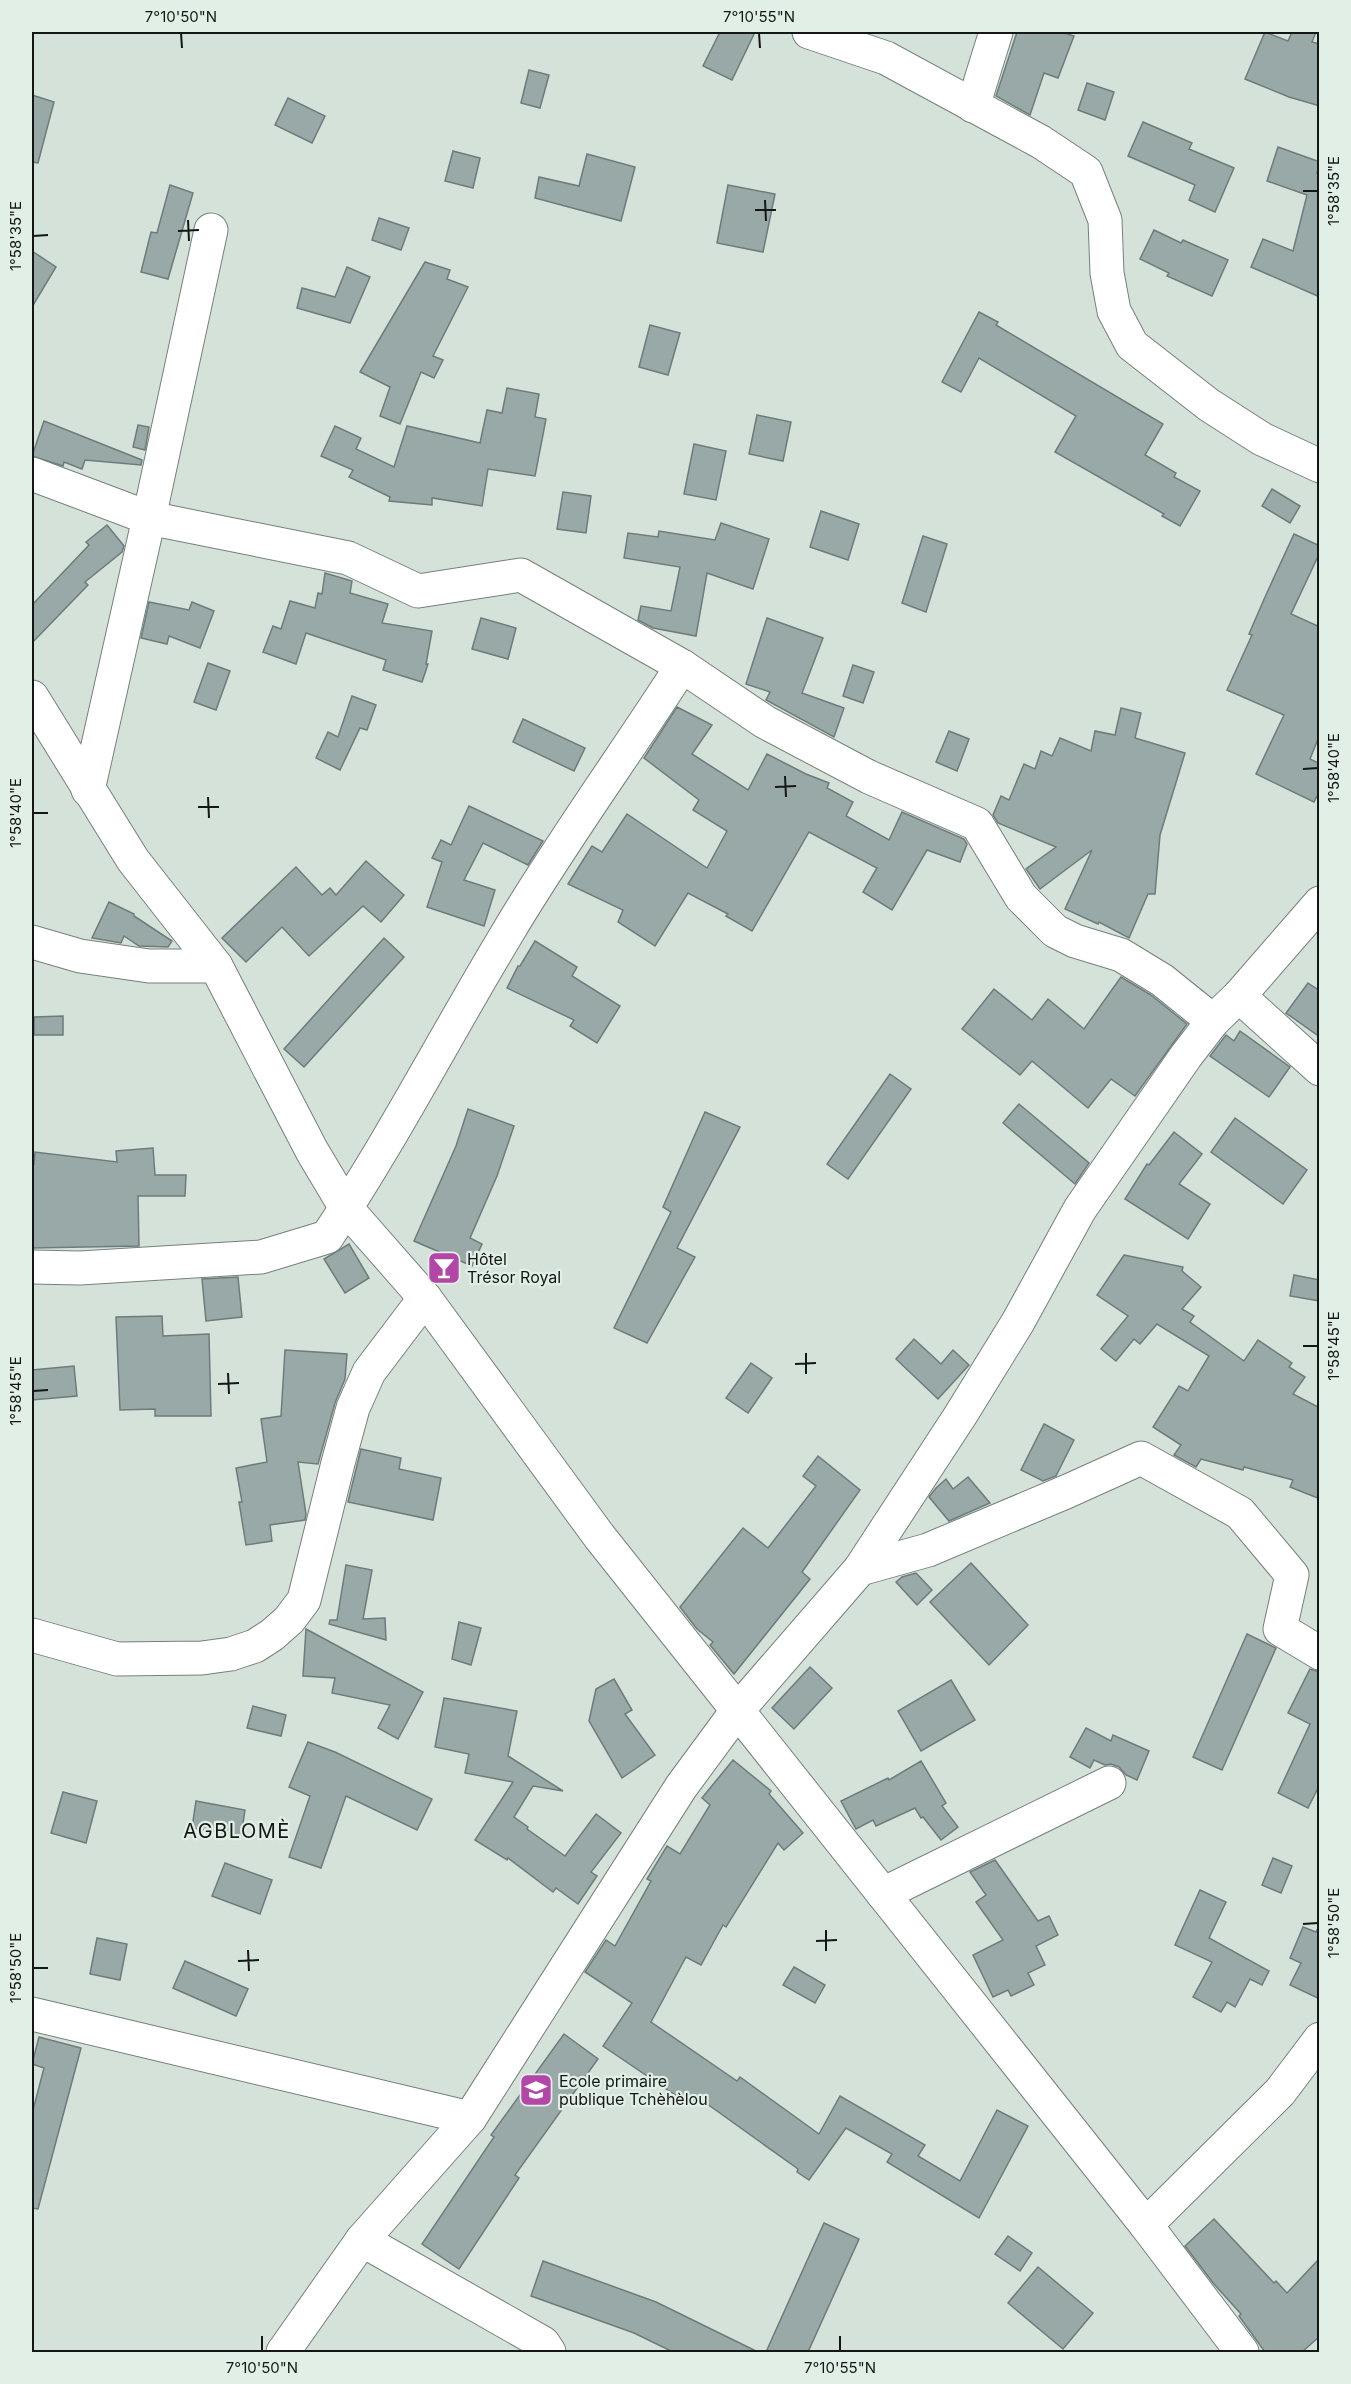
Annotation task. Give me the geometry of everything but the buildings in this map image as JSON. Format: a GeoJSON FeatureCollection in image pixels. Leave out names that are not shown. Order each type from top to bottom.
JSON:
{"type":"FeatureCollection","features":[{"type":"Feature","properties":{"kind":"street"},"geometry":{"type":"LineString","coordinates":[[809,32],[886,58],[1041,142],[1086,172],[1105,220],[1107,273],[1114,312],[1132,345],[1218,411],[1262,439],[1320,466]]}},
{"type":"Feature","properties":{"kind":"street"},"geometry":{"type":"LineString","coordinates":[[973,106],[996,32]]}},
{"type":"Feature","properties":{"kind":"street"},"geometry":{"type":"LineString","coordinates":[[88,790],[211,230]]}},
{"type":"Feature","properties":{"kind":"street"},"geometry":{"type":"LineString","coordinates":[[32,474],[149,518],[348,558],[418,591],[521,575],[682,666],[765,722],[868,777],[977,824],[1021,897],[1055,931],[1075,942],[1121,955],[1162,980],[1213,1021]]}},
{"type":"Feature","properties":{"kind":"street"},"geometry":{"type":"LineString","coordinates":[[32,1267],[91,1267],[261,1257],[327,1237],[442,1049],[507,934],[549,866],[632,745],[682,666]]}},
{"type":"Feature","properties":{"kind":"street"},"geometry":{"type":"LineString","coordinates":[[32,698],[132,860],[216,966],[312,1151],[346,1208],[425,1298],[599,1536],[1146,2225],[1242,2352]]}},
{"type":"Feature","properties":{"kind":"street"},"geometry":{"type":"LineString","coordinates":[[283,2352],[362,2240],[470,2118],[681,1787],[737,1711],[860,1569],[1018,1322],[1080,1209],[1213,1021],[1239,996],[1320,903]]}},
{"type":"Feature","properties":{"kind":"street"},"geometry":{"type":"LineString","coordinates":[[32,942],[80,956],[149,966],[216,966]]}},
{"type":"Feature","properties":{"kind":"street"},"geometry":{"type":"LineString","coordinates":[[1239,996],[1320,1069]]}},
{"type":"Feature","properties":{"kind":"street"},"geometry":{"type":"LineString","coordinates":[[32,1635],[117,1659],[202,1658],[231,1654],[255,1646],[272,1635],[289,1620],[304,1600],[353,1408],[369,1372],[425,1298]]}},
{"type":"Feature","properties":{"kind":"street"},"geometry":{"type":"LineString","coordinates":[[860,1569],[928,1550],[1141,1458],[1240,1513],[1292,1575],[1280,1629],[1320,1653]]}},
{"type":"Feature","properties":{"kind":"street"},"geometry":{"type":"LineString","coordinates":[[883,1894],[1109,1783]]}},
{"type":"Feature","properties":{"kind":"street"},"geometry":{"type":"LineString","coordinates":[[32,2014],[470,2118]]}},
{"type":"Feature","properties":{"kind":"street"},"geometry":{"type":"LineString","coordinates":[[1146,2225],[1280,2092],[1320,2038]]}},
{"type":"Feature","properties":{"kind":"street"},"geometry":{"type":"LineString","coordinates":[[362,2240],[543,2343],[549,2352]]}},
{"type":"Feature","properties":{"kind":"place","name":"Hôtel Trésor Royal"},"geometry":{"type":"Point","coordinates":[444,1268]}},
{"type":"Feature","properties":{"kind":"place","name":"Ecole primaire publique Tchèhèlou"},"geometry":{"type":"Point","coordinates":[536,2090]}},
{"type":"Feature","properties":{"kind":"district","name":"AGBLOMÈ"},"geometry":{"type":"Point","coordinates":[237,1831]}}]}
